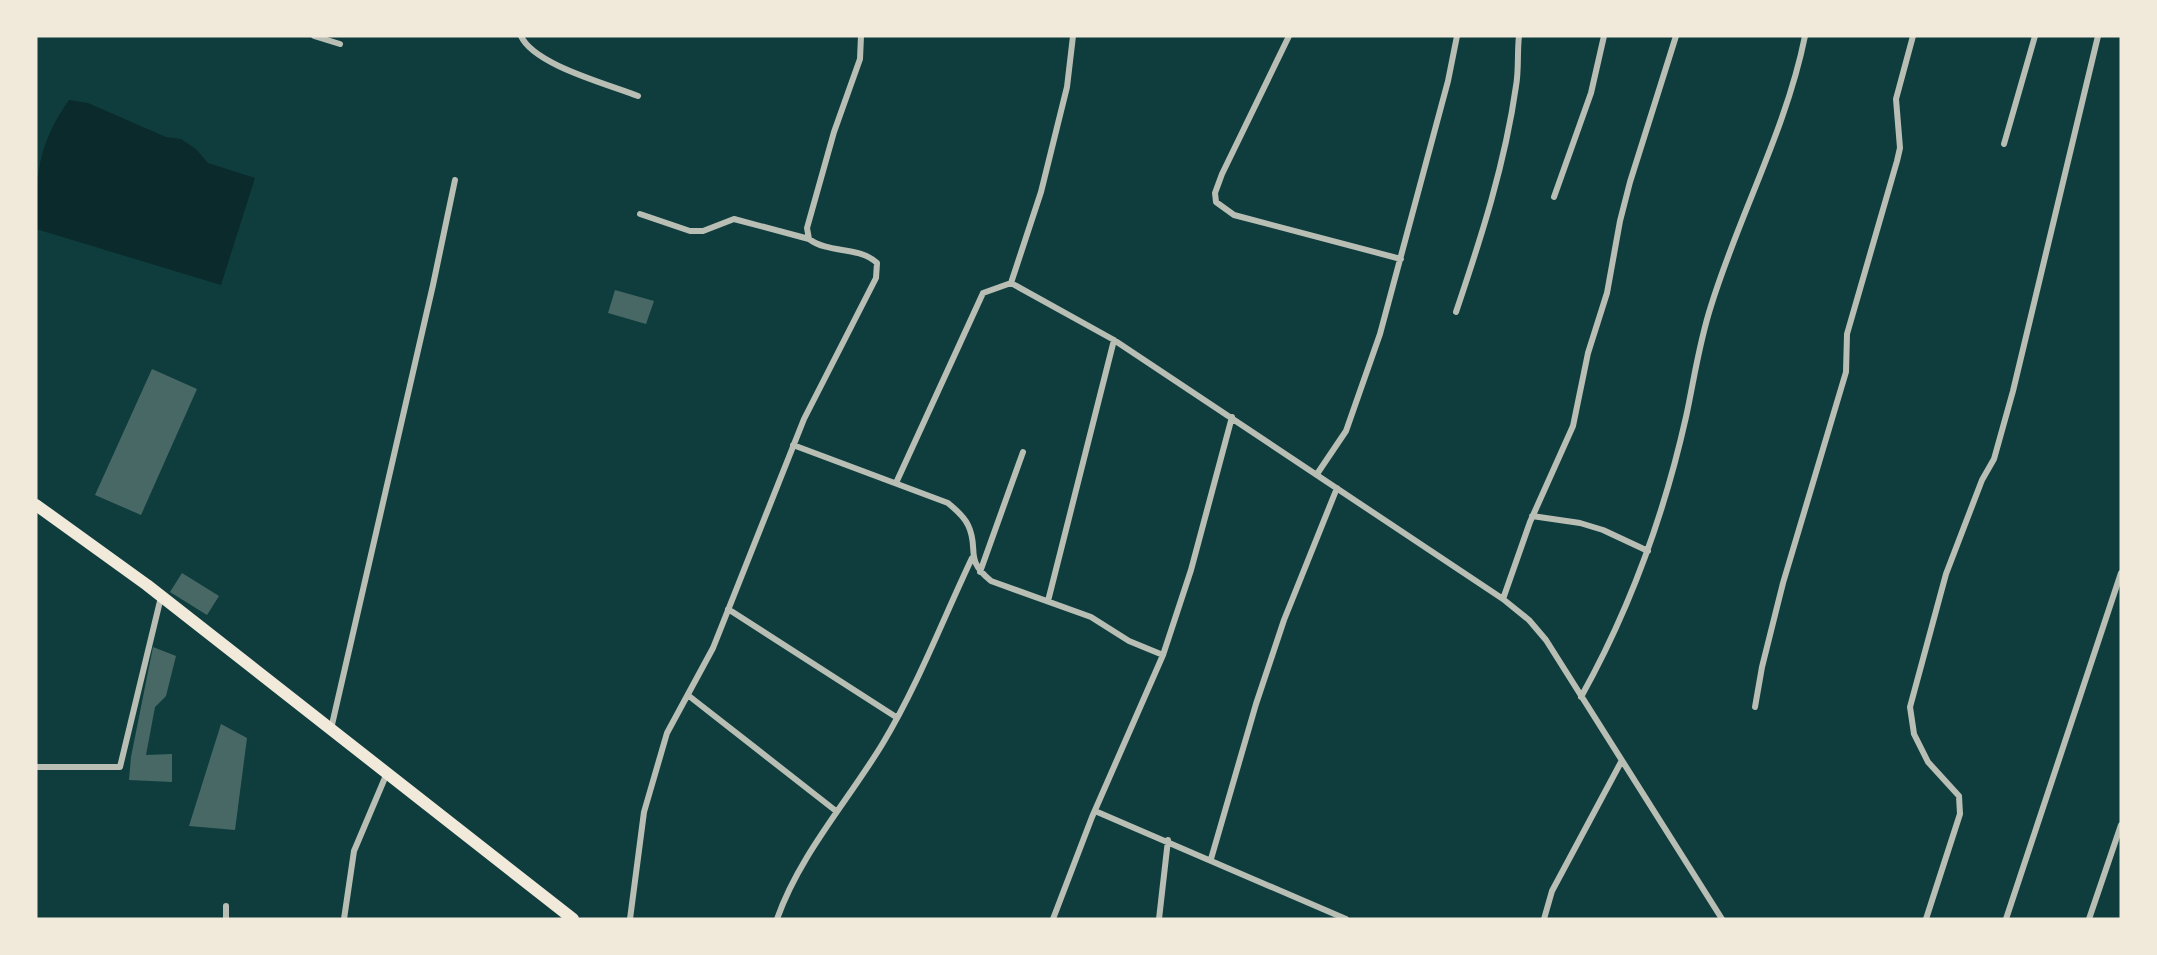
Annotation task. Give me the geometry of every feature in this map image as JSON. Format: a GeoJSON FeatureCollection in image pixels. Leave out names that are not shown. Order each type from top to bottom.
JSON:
{"type":"FeatureCollection","features":[{"type":"Feature","properties":{"kind":"main road"},"geometry":{"type":"LineString","coordinates":[[36,505],[161,597],[573,919]]}},
{"type":"Feature","properties":{"kind":"street"},"geometry":{"type":"LineString","coordinates":[[314,36],[340,44]]}},
{"type":"Feature","properties":{"kind":"street"},"geometry":{"type":"LineString","coordinates":[[521,36],[525,45],[542,58],[638,96]]}},
{"type":"Feature","properties":{"kind":"street"},"geometry":{"type":"LineString","coordinates":[[809,239],[807,228],[834,132],[860,59],[861,36]]}},
{"type":"Feature","properties":{"kind":"street"},"geometry":{"type":"LineString","coordinates":[[1011,283],[1041,192],[1067,87],[1073,36]]}},
{"type":"Feature","properties":{"kind":"street"},"geometry":{"type":"LineString","coordinates":[[1289,36],[1222,174],[1215,193],[1216,202],[1234,215],[1401,259]]}},
{"type":"Feature","properties":{"kind":"street"},"geometry":{"type":"LineString","coordinates":[[1317,474],[1346,431],[1380,334],[1452,63],[1457,36]]}},
{"type":"Feature","properties":{"kind":"street"},"geometry":{"type":"LineString","coordinates":[[1456,312],[1484,229],[1507,139],[1517,84],[1519,36]]}},
{"type":"Feature","properties":{"kind":"street"},"geometry":{"type":"LineString","coordinates":[[1554,197],[1591,93],[1604,36]]}},
{"type":"Feature","properties":{"kind":"street"},"geometry":{"type":"LineString","coordinates":[[1503,598],[1532,516],[1573,426],[1588,353],[1608,293],[1628,192],[1676,36]]}},
{"type":"Feature","properties":{"kind":"street"},"geometry":{"type":"LineString","coordinates":[[1581,697],[1628,606],[1648,550],[1685,418],[1697,354],[1711,304],[1790,100],[1805,36]]}},
{"type":"Feature","properties":{"kind":"street"},"geometry":{"type":"LineString","coordinates":[[1755,707],[1762,667],[1783,583],[1846,372],[1847,334],[1897,161],[1900,148],[1896,99],[1913,36]]}},
{"type":"Feature","properties":{"kind":"street"},"geometry":{"type":"LineString","coordinates":[[2004,144],[2036,36]]}},
{"type":"Feature","properties":{"kind":"street"},"geometry":{"type":"LineString","coordinates":[[1926,919],[1960,814],[1960,805],[1959,796],[1928,762],[1914,734],[1910,707],[1946,574],[1982,480],[1994,459],[2013,392],[2098,36]]}},
{"type":"Feature","properties":{"kind":"street"},"geometry":{"type":"LineString","coordinates":[[331,730],[455,180]]}},
{"type":"Feature","properties":{"kind":"street"},"geometry":{"type":"LineString","coordinates":[[630,919],[644,812],[667,733],[713,648],[793,445],[815,396],[876,278],[878,263],[865,256],[820,247],[809,239],[734,219],[703,231],[690,231],[640,214]]}},
{"type":"Feature","properties":{"kind":"street"},"geometry":{"type":"LineString","coordinates":[[896,483],[983,293],[1011,283],[1114,340],[1503,598],[1529,620],[1546,640],[1722,919]]}},
{"type":"Feature","properties":{"kind":"street"},"geometry":{"type":"LineString","coordinates":[[1048,601],[1114,340]]}},
{"type":"Feature","properties":{"kind":"street"},"geometry":{"type":"LineString","coordinates":[[1053,919],[1095,811],[1163,655],[1191,570],[1232,417]]}},
{"type":"Feature","properties":{"kind":"street"},"geometry":{"type":"LineString","coordinates":[[793,445],[948,503],[965,518],[970,527],[972,558],[980,572],[991,581],[1091,617],[1129,641],[1163,655]]}},
{"type":"Feature","properties":{"kind":"street"},"geometry":{"type":"LineString","coordinates":[[980,572],[1023,452]]}},
{"type":"Feature","properties":{"kind":"street"},"geometry":{"type":"LineString","coordinates":[[1212,859],[1256,704],[1284,620],[1337,488]]}},
{"type":"Feature","properties":{"kind":"street"},"geometry":{"type":"LineString","coordinates":[[1532,516],[1580,523],[1604,530],[1648,550]]}},
{"type":"Feature","properties":{"kind":"street"},"geometry":{"type":"LineString","coordinates":[[777,919],[788,892],[836,811],[869,766],[896,717],[972,558]]}},
{"type":"Feature","properties":{"kind":"street"},"geometry":{"type":"LineString","coordinates":[[2006,919],[2121,573]]}},
{"type":"Feature","properties":{"kind":"street"},"geometry":{"type":"LineString","coordinates":[[36,767],[120,767],[161,597]]}},
{"type":"Feature","properties":{"kind":"street"},"geometry":{"type":"LineString","coordinates":[[728,609],[896,717]]}},
{"type":"Feature","properties":{"kind":"street"},"geometry":{"type":"LineString","coordinates":[[689,696],[836,811]]}},
{"type":"Feature","properties":{"kind":"street"},"geometry":{"type":"LineString","coordinates":[[1544,919],[1552,891],[1621,762]]}},
{"type":"Feature","properties":{"kind":"street"},"geometry":{"type":"LineString","coordinates":[[344,919],[354,851],[387,773]]}},
{"type":"Feature","properties":{"kind":"street"},"geometry":{"type":"LineString","coordinates":[[1095,811],[1168,840],[1346,919]]}},
{"type":"Feature","properties":{"kind":"street"},"geometry":{"type":"LineString","coordinates":[[2089,919],[2121,825]]}},
{"type":"Feature","properties":{"kind":"street"},"geometry":{"type":"LineString","coordinates":[[1159,919],[1168,840]]}},
{"type":"Feature","properties":{"kind":"street"},"geometry":{"type":"LineString","coordinates":[[226,906],[226,919]]}},
{"type":"Feature","properties":{"kind":"water"},"geometry":{"type":"Polygon","coordinates":[[[69,100],[88,103],[166,137],[181,139],[196,149],[208,163],[255,178],[221,285],[36,229],[40,162],[50,132],[69,100]]]}},
{"type":"Feature","properties":{"kind":"building"},"geometry":{"type":"Polygon","coordinates":[[[615,290],[654,301],[646,324],[608,313],[615,290]]]}},
{"type":"Feature","properties":{"kind":"building"},"geometry":{"type":"Polygon","coordinates":[[[152,369],[197,389],[141,515],[95,495],[152,369]]]}},
{"type":"Feature","properties":{"kind":"building"},"geometry":{"type":"Polygon","coordinates":[[[182,573],[219,596],[207,615],[170,592],[182,573]]]}},
{"type":"Feature","properties":{"kind":"building"},"geometry":{"type":"Polygon","coordinates":[[[153,647],[176,656],[166,696],[155,707],[146,755],[172,754],[172,782],[129,780],[131,757],[153,647]]]}},
{"type":"Feature","properties":{"kind":"building"},"geometry":{"type":"Polygon","coordinates":[[[221,724],[247,738],[235,830],[189,826],[221,724]]]}}]}
